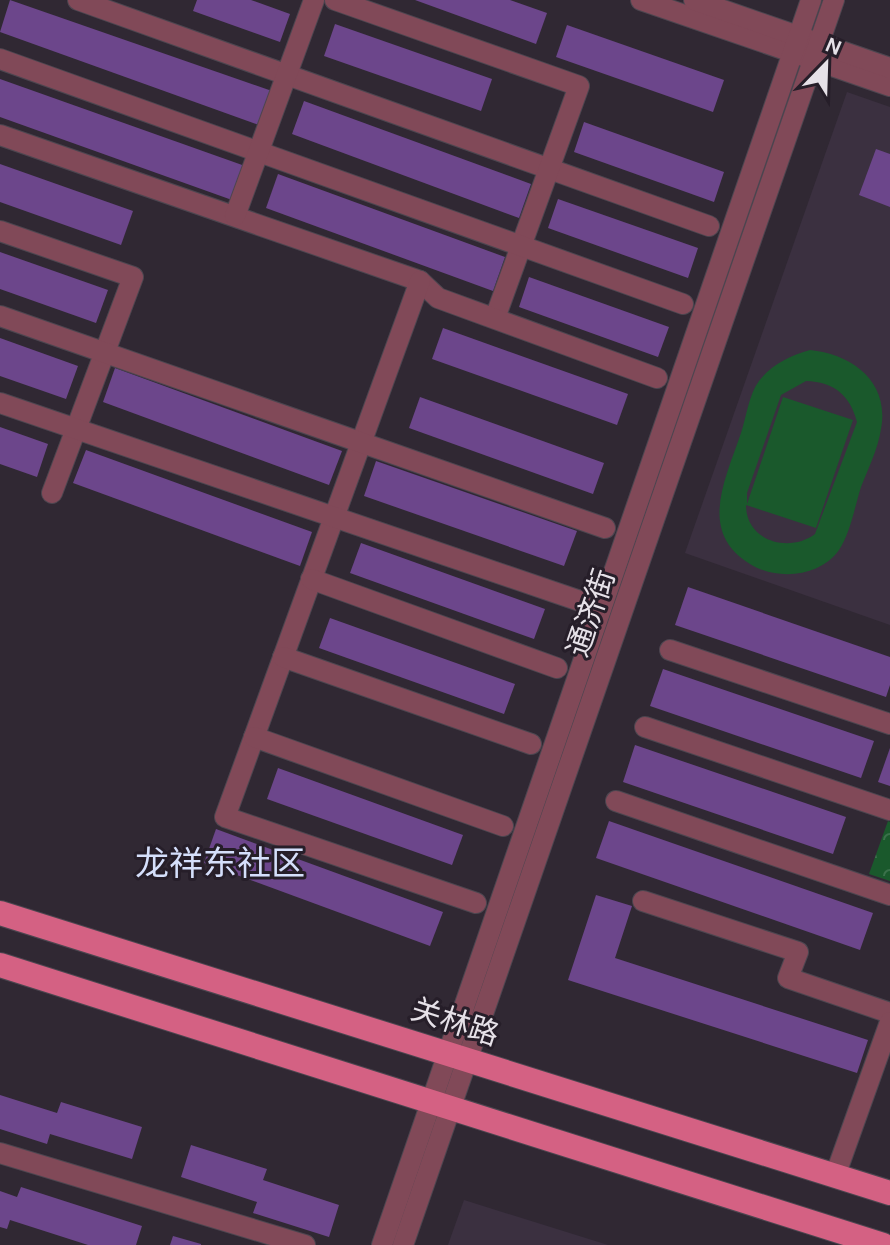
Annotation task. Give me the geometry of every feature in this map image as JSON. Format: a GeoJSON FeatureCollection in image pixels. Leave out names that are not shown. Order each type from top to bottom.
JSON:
{"type":"FeatureCollection","features":[{"type":"Feature","properties":{"kind":"main road","name":"关林路"},"geometry":{"type":"LineString","coordinates":[[0,913],[890,1193]]}},
{"type":"Feature","properties":{"kind":"main road"},"geometry":{"type":"LineString","coordinates":[[0,965],[883,1245]]}},
{"type":"Feature","properties":{"kind":"street"},"geometry":{"type":"LineString","coordinates":[[78,0],[709,226]]}},
{"type":"Feature","properties":{"kind":"street"},"geometry":{"type":"LineString","coordinates":[[235,216],[314,0]]}},
{"type":"Feature","properties":{"kind":"street"},"geometry":{"type":"LineString","coordinates":[[335,0],[579,86],[495,318]]}},
{"type":"Feature","properties":{"kind":"street"},"geometry":{"type":"LineString","coordinates":[[641,0],[796,44],[890,86]]}},
{"type":"Feature","properties":{"kind":"street"},"geometry":{"type":"LineString","coordinates":[[694,0],[796,44]]}},
{"type":"Feature","properties":{"kind":"street","name":"通济街"},"geometry":{"type":"LineString","coordinates":[[459,1057],[811,0]]}},
{"type":"Feature","properties":{"kind":"street","name":"通济街"},"geometry":{"type":"LineString","coordinates":[[403,1245],[442,1106],[834,0]]}},
{"type":"Feature","properties":{"kind":"street"},"geometry":{"type":"LineString","coordinates":[[816,51],[890,68]]}},
{"type":"Feature","properties":{"kind":"street"},"geometry":{"type":"LineString","coordinates":[[0,59],[683,304]]}},
{"type":"Feature","properties":{"kind":"street"},"geometry":{"type":"LineString","coordinates":[[0,135],[420,281],[438,298],[657,378]]}},
{"type":"Feature","properties":{"kind":"street"},"geometry":{"type":"LineString","coordinates":[[0,231],[133,277],[52,493]]}},
{"type":"Feature","properties":{"kind":"street"},"geometry":{"type":"LineString","coordinates":[[420,281],[225,817],[476,903]]}},
{"type":"Feature","properties":{"kind":"street"},"geometry":{"type":"LineString","coordinates":[[0,316],[605,528]]}},
{"type":"Feature","properties":{"kind":"street"},"geometry":{"type":"LineString","coordinates":[[0,403],[580,601]]}},
{"type":"Feature","properties":{"kind":"street"},"geometry":{"type":"LineString","coordinates":[[311,579],[557,668]]}},
{"type":"Feature","properties":{"kind":"street"},"geometry":{"type":"LineString","coordinates":[[670,650],[890,724]]}},
{"type":"Feature","properties":{"kind":"street"},"geometry":{"type":"LineString","coordinates":[[283,657],[531,744]]}},
{"type":"Feature","properties":{"kind":"street"},"geometry":{"type":"LineString","coordinates":[[645,727],[890,810]]}},
{"type":"Feature","properties":{"kind":"street"},"geometry":{"type":"LineString","coordinates":[[254,737],[503,826]]}},
{"type":"Feature","properties":{"kind":"street"},"geometry":{"type":"LineString","coordinates":[[616,801],[890,895]]}},
{"type":"Feature","properties":{"kind":"street"},"geometry":{"type":"LineString","coordinates":[[643,901],[798,952],[788,978],[890,1013]]}},
{"type":"Feature","properties":{"kind":"street"},"geometry":{"type":"LineString","coordinates":[[835,1176],[890,1022]]}},
{"type":"Feature","properties":{"kind":"street","name":"通济街"},"geometry":{"type":"LineString","coordinates":[[382,1245],[442,1106]]}},
{"type":"Feature","properties":{"kind":"street"},"geometry":{"type":"LineString","coordinates":[[0,1153],[305,1245]]}},
{"type":"Feature","properties":{"kind":"shaded area"},"geometry":{"type":"Polygon","coordinates":[[[847,92],[890,107],[890,625],[685,553],[847,92]]]}},
{"type":"Feature","properties":{"kind":"shaded area"},"geometry":{"type":"Polygon","coordinates":[[[464,1200],[608,1245],[448,1245],[464,1200]]]}},
{"type":"Feature","properties":{"kind":"green space"},"geometry":{"type":"Polygon","coordinates":[[[810,350],[840,357],[865,373],[880,397],[881,429],[839,550],[831,559],[810,571],[773,573],[750,564],[734,551],[724,536],[720,503],[756,386],[775,365],[810,350]],[[806,381],[781,395],[747,493],[747,504],[783,397],[853,420],[816,528],[746,505],[753,528],[761,535],[782,543],[805,540],[815,534],[857,422],[845,397],[833,387],[806,381]]]}},
{"type":"Feature","properties":{"kind":"green space"},"geometry":{"type":"Polygon","coordinates":[[[890,822],[890,881],[869,874],[890,822]]]}},
{"type":"Feature","properties":{"kind":"building"},"geometry":{"type":"Polygon","coordinates":[[[10,0],[272,91],[259,125],[0,32],[10,0]]]}},
{"type":"Feature","properties":{"kind":"building"},"geometry":{"type":"Polygon","coordinates":[[[197,0],[251,0],[290,14],[280,42],[193,11],[197,0]]]}},
{"type":"Feature","properties":{"kind":"building"},"geometry":{"type":"Polygon","coordinates":[[[415,0],[510,0],[547,13],[536,44],[415,0]]]}},
{"type":"Feature","properties":{"kind":"building"},"geometry":{"type":"Polygon","coordinates":[[[335,24],[492,79],[481,111],[324,56],[335,24]]]}},
{"type":"Feature","properties":{"kind":"building"},"geometry":{"type":"Polygon","coordinates":[[[567,25],[724,80],[713,112],[556,57],[567,25]]]}},
{"type":"Feature","properties":{"kind":"building"},"geometry":{"type":"Polygon","coordinates":[[[0,79],[245,166],[232,200],[0,117],[0,79]]]}},
{"type":"Feature","properties":{"kind":"building"},"geometry":{"type":"Polygon","coordinates":[[[304,101],[531,184],[519,218],[292,134],[304,101]]]}},
{"type":"Feature","properties":{"kind":"building"},"geometry":{"type":"Polygon","coordinates":[[[584,122],[724,172],[714,202],[574,152],[584,122]]]}},
{"type":"Feature","properties":{"kind":"building"},"geometry":{"type":"Polygon","coordinates":[[[876,149],[890,154],[890,207],[859,195],[876,149]]]}},
{"type":"Feature","properties":{"kind":"building"},"geometry":{"type":"Polygon","coordinates":[[[0,164],[133,211],[121,245],[0,202],[0,164]]]}},
{"type":"Feature","properties":{"kind":"building"},"geometry":{"type":"Polygon","coordinates":[[[278,174],[505,257],[493,291],[266,208],[278,174]]]}},
{"type":"Feature","properties":{"kind":"building"},"geometry":{"type":"Polygon","coordinates":[[[558,199],[698,248],[688,278],[548,228],[558,199]]]}},
{"type":"Feature","properties":{"kind":"building"},"geometry":{"type":"Polygon","coordinates":[[[0,252],[108,290],[96,323],[0,289],[0,252]]]}},
{"type":"Feature","properties":{"kind":"building"},"geometry":{"type":"Polygon","coordinates":[[[529,277],[669,327],[658,357],[519,307],[529,277]]]}},
{"type":"Feature","properties":{"kind":"building"},"geometry":{"type":"Polygon","coordinates":[[[443,328],[628,394],[617,425],[432,359],[443,328]]]}},
{"type":"Feature","properties":{"kind":"building"},"geometry":{"type":"Polygon","coordinates":[[[0,338],[78,366],[66,399],[0,376],[0,338]]]}},
{"type":"Feature","properties":{"kind":"building"},"geometry":{"type":"Polygon","coordinates":[[[115,368],[342,451],[329,485],[103,402],[115,368]]]}},
{"type":"Feature","properties":{"kind":"building"},"geometry":{"type":"Polygon","coordinates":[[[420,397],[604,463],[593,494],[409,428],[420,397]]]}},
{"type":"Feature","properties":{"kind":"building"},"geometry":{"type":"Polygon","coordinates":[[[0,427],[48,444],[37,477],[0,464],[0,427]]]}},
{"type":"Feature","properties":{"kind":"building"},"geometry":{"type":"Polygon","coordinates":[[[86,450],[312,532],[300,566],[73,483],[86,450]]]}},
{"type":"Feature","properties":{"kind":"building"},"geometry":{"type":"Polygon","coordinates":[[[376,461],[577,531],[564,566],[364,496],[376,461]]]}},
{"type":"Feature","properties":{"kind":"building"},"geometry":{"type":"Polygon","coordinates":[[[361,543],[545,609],[534,639],[350,573],[361,543]]]}},
{"type":"Feature","properties":{"kind":"building"},"geometry":{"type":"Polygon","coordinates":[[[688,587],[890,657],[890,685],[886,697],[675,625],[688,587]]]}},
{"type":"Feature","properties":{"kind":"building"},"geometry":{"type":"Polygon","coordinates":[[[330,618],[515,684],[504,714],[319,648],[330,618]]]}},
{"type":"Feature","properties":{"kind":"building"},"geometry":{"type":"Polygon","coordinates":[[[663,669],[874,741],[861,778],[650,706],[663,669]]]}},
{"type":"Feature","properties":{"kind":"building"},"geometry":{"type":"Polygon","coordinates":[[[635,745],[846,817],[833,854],[623,782],[635,745]]]}},
{"type":"Feature","properties":{"kind":"building"},"geometry":{"type":"Polygon","coordinates":[[[890,748],[890,786],[878,782],[890,748]]]}},
{"type":"Feature","properties":{"kind":"building"},"geometry":{"type":"Polygon","coordinates":[[[278,768],[463,835],[452,865],[267,799],[278,768]]]}},
{"type":"Feature","properties":{"kind":"building"},"geometry":{"type":"Polygon","coordinates":[[[609,821],[873,913],[860,950],[596,858],[609,821]]]}},
{"type":"Feature","properties":{"kind":"building"},"geometry":{"type":"Polygon","coordinates":[[[216,829],[443,912],[430,946],[204,863],[216,829]]]}},
{"type":"Feature","properties":{"kind":"building"},"geometry":{"type":"Polygon","coordinates":[[[596,895],[632,906],[615,958],[868,1040],[857,1073],[568,980],[596,895]]]}},
{"type":"Feature","properties":{"kind":"building"},"geometry":{"type":"Polygon","coordinates":[[[0,1095],[57,1113],[61,1102],[142,1127],[132,1159],[50,1134],[47,1144],[0,1129],[0,1095]]]}},
{"type":"Feature","properties":{"kind":"building"},"geometry":{"type":"Polygon","coordinates":[[[191,1145],[267,1169],[263,1180],[339,1205],[329,1237],[253,1213],[257,1202],[181,1177],[191,1145]]]}},
{"type":"Feature","properties":{"kind":"building"},"geometry":{"type":"Polygon","coordinates":[[[21,1187],[142,1226],[136,1245],[88,1245],[10,1220],[7,1229],[0,1227],[0,1191],[17,1197],[21,1187]]]}},
{"type":"Feature","properties":{"kind":"building"},"geometry":{"type":"Polygon","coordinates":[[[173,1236],[201,1244],[201,1245],[170,1245],[173,1236]]]}},
{"type":"Feature","properties":{"kind":"district","name":"龙祥东社区"},"geometry":{"type":"Point","coordinates":[220,863]}}]}
